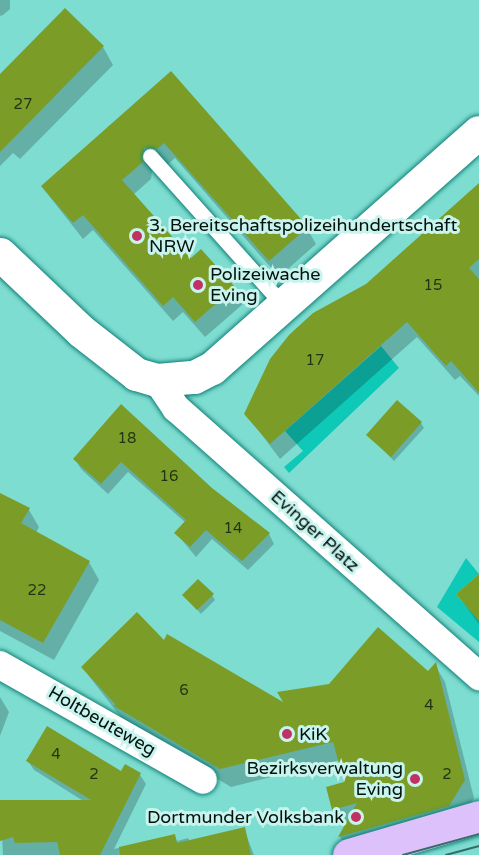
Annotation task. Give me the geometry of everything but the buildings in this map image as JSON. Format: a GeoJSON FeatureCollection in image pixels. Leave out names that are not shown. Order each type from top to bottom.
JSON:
{"type":"FeatureCollection","features":[{"type":"Feature","properties":{"kind":"main road"},"geometry":{"type":"LineString","coordinates":[[349,855],[479,817]]}},
{"type":"Feature","properties":{"kind":"street"},"geometry":{"type":"LineString","coordinates":[[0,254],[112,359],[136,374],[157,380],[194,377],[212,368],[479,132]]}},
{"type":"Feature","properties":{"kind":"street","name":"Evinger Platz"},"geometry":{"type":"LineString","coordinates":[[157,380],[176,408],[479,676]]}},
{"type":"Feature","properties":{"kind":"street","name":"Holtbeuteweg"},"geometry":{"type":"LineString","coordinates":[[0,665],[203,780]]}},
{"type":"Feature","properties":{"kind":"lane"},"geometry":{"type":"LineString","coordinates":[[150,156],[284,306]]}},
{"type":"Feature","properties":{"kind":"green space"},"geometry":{"type":"Polygon","coordinates":[[[381,346],[399,368],[289,473],[284,467],[303,451],[285,431],[381,346]]]}},
{"type":"Feature","properties":{"kind":"green space"},"geometry":{"type":"Polygon","coordinates":[[[466,558],[479,574],[456,594],[479,621],[479,642],[437,607],[466,558]]]}},
{"type":"Feature","properties":{"kind":"tram line"},"geometry":{"type":"LineString","coordinates":[[403,855],[479,834]]}},
{"type":"Feature","properties":{"kind":"tram line"},"geometry":{"type":"LineString","coordinates":[[446,855],[479,846]]}},
{"type":"Feature","properties":{"kind":"place","name":"3. Bereitschaftspolizeihundertschaft NRW"},"geometry":{"type":"Point","coordinates":[137,236]}},
{"type":"Feature","properties":{"kind":"place","name":"Polizeiwache Eving"},"geometry":{"type":"Point","coordinates":[198,285]}},
{"type":"Feature","properties":{"kind":"place","name":"KiK"},"geometry":{"type":"Point","coordinates":[287,734]}},
{"type":"Feature","properties":{"kind":"place","name":"Bezirksverwaltung Eving"},"geometry":{"type":"Point","coordinates":[415,779]}},
{"type":"Feature","properties":{"kind":"place","name":"Dortmunder Volksbank"},"geometry":{"type":"Point","coordinates":[356,817]}}]}
